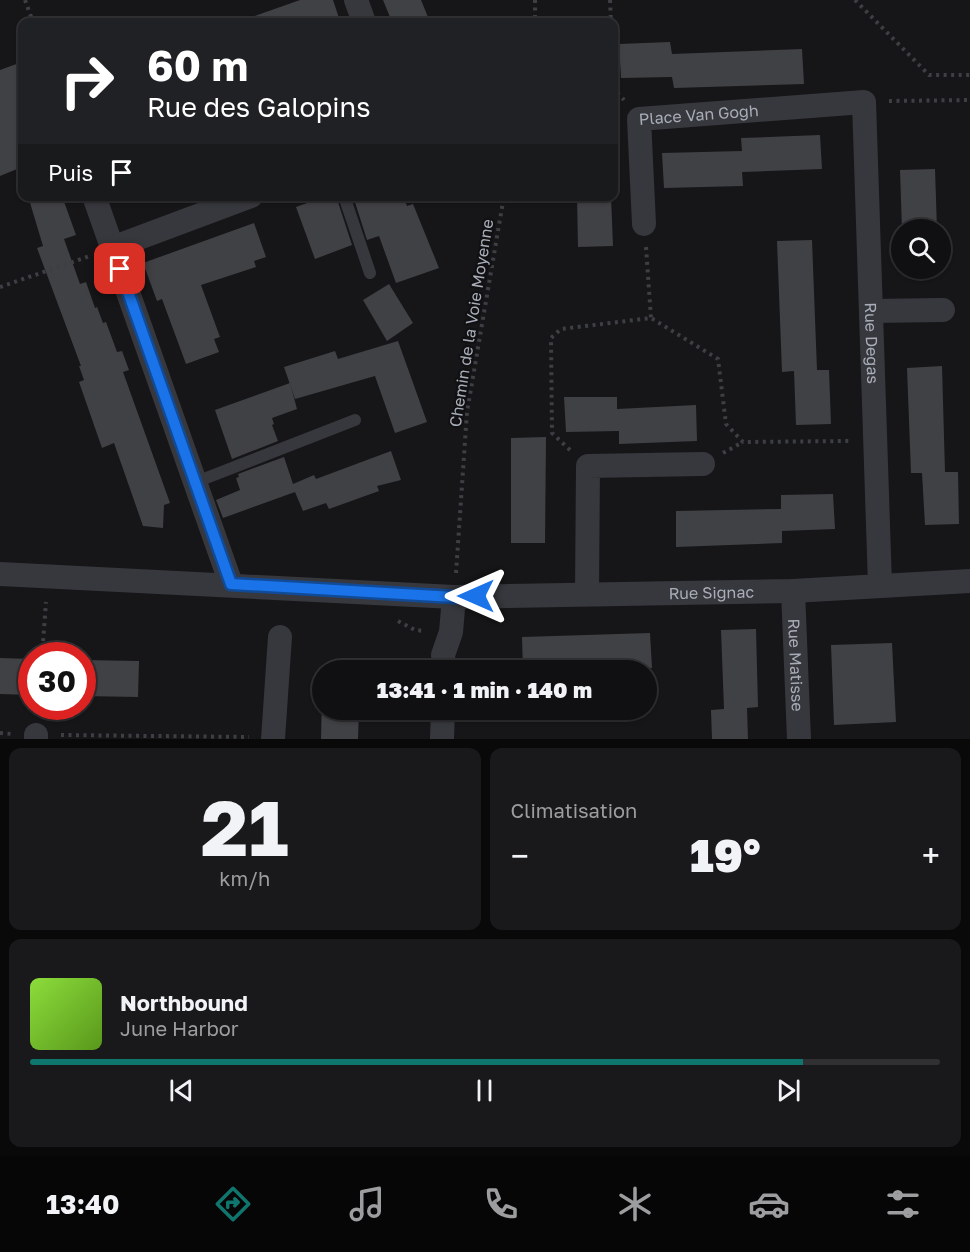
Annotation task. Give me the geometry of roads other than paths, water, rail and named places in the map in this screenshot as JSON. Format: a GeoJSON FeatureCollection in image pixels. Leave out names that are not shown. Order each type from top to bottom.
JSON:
{"type":"FeatureCollection","features":[{"type":"Feature","properties":{"kind":"street"},"geometry":{"type":"LineString","coordinates":[[356,0],[363,18]]}},
{"type":"Feature","properties":{"kind":"street","name":"Place Van Gogh"},"geometry":{"type":"LineString","coordinates":[[644,224],[639,119],[864,102]]}},
{"type":"Feature","properties":{"kind":"street","name":"Rue Degas"},"geometry":{"type":"LineString","coordinates":[[864,102],[879,585]]}},
{"type":"Feature","properties":{"kind":"street"},"geometry":{"type":"LineString","coordinates":[[96,201],[231,584]]}},
{"type":"Feature","properties":{"kind":"street"},"geometry":{"type":"LineString","coordinates":[[112,248],[238,201]]}},
{"type":"Feature","properties":{"kind":"street"},"geometry":{"type":"LineString","coordinates":[[870,311],[943,310]]}},
{"type":"Feature","properties":{"kind":"street"},"geometry":{"type":"LineString","coordinates":[[587,594],[588,466],[703,464]]}},
{"type":"Feature","properties":{"kind":"street","name":"Rue Signac"},"geometry":{"type":"LineString","coordinates":[[0,574],[454,597],[793,591],[970,581]]}},
{"type":"Feature","properties":{"kind":"street","name":"Rue Matisse"},"geometry":{"type":"LineString","coordinates":[[793,591],[799,739]]}},
{"type":"Feature","properties":{"kind":"street"},"geometry":{"type":"LineString","coordinates":[[443,660],[452,632],[454,597]]}},
{"type":"Feature","properties":{"kind":"street"},"geometry":{"type":"LineString","coordinates":[[274,738],[280,637]]}},
{"type":"Feature","properties":{"kind":"street"},"geometry":{"type":"LineString","coordinates":[[442,739],[443,720]]}},
{"type":"Feature","properties":{"kind":"lane"},"geometry":{"type":"LineString","coordinates":[[346,201],[370,273]]}},
{"type":"Feature","properties":{"kind":"lane"},"geometry":{"type":"LineString","coordinates":[[196,482],[355,420]]}}]}
